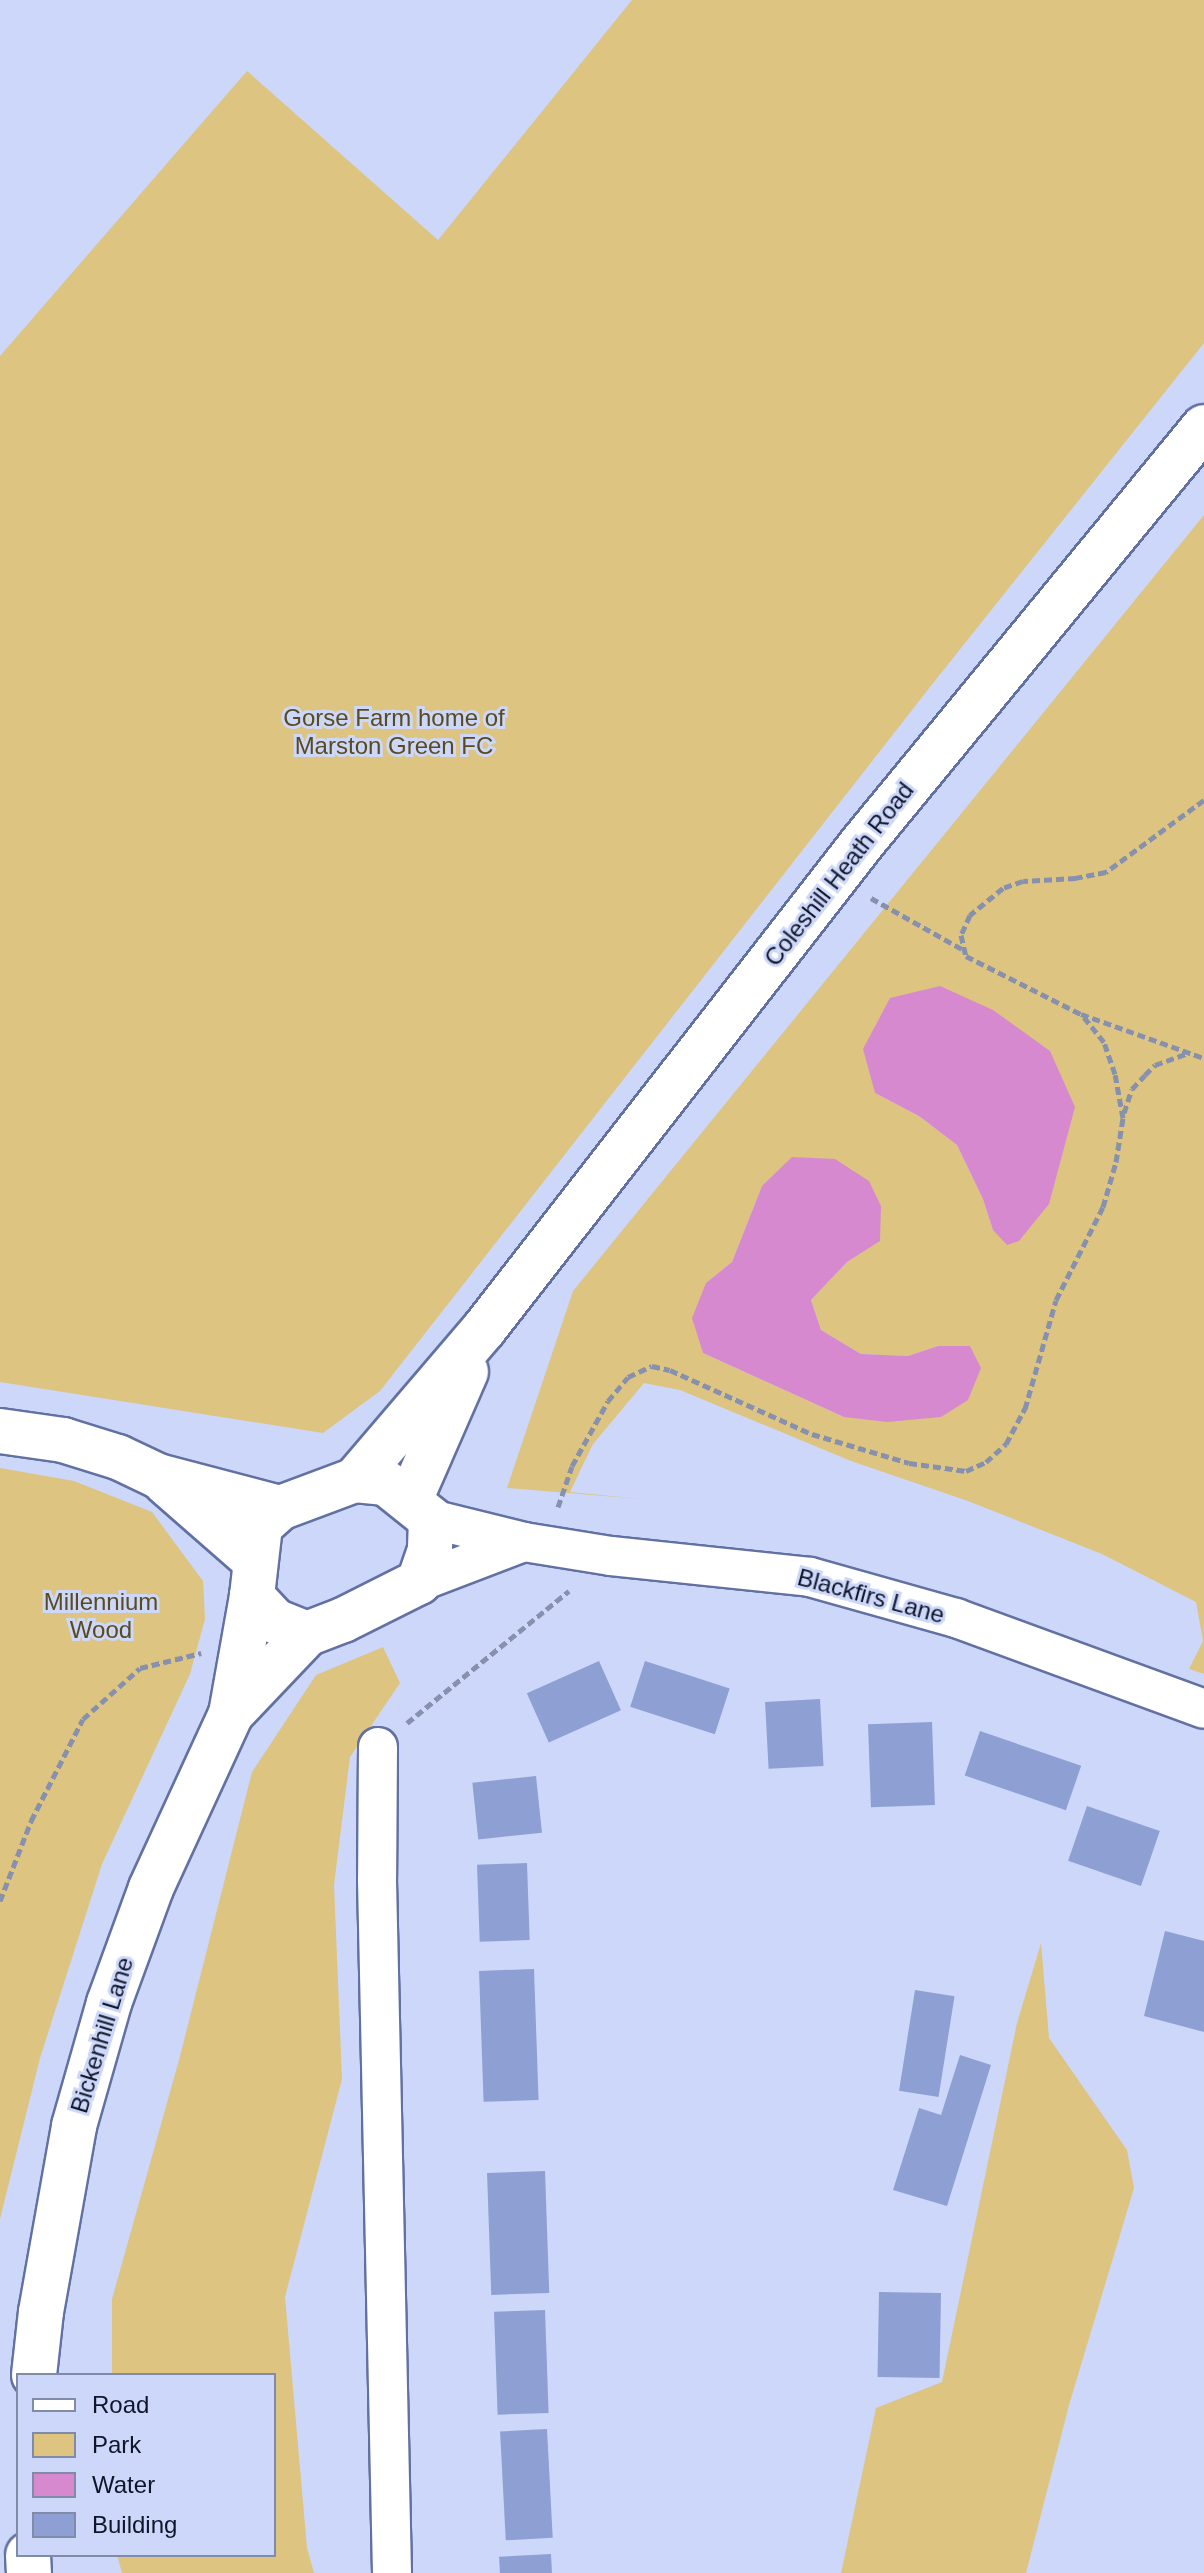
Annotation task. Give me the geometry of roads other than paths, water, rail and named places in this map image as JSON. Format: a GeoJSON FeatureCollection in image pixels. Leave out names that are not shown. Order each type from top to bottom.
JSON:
{"type":"FeatureCollection","features":[{"type":"Feature","properties":{"kind":"street","name":"Coleshill Heath Road"},"geometry":{"type":"LineString","coordinates":[[355,1480],[484,1329],[836,878],[1204,427]]}},
{"type":"Feature","properties":{"kind":"street","name":"Coleshill Heath Road"},"geometry":{"type":"LineString","coordinates":[[420,1510],[484,1329]]}},
{"type":"Feature","properties":{"kind":"street"},"geometry":{"type":"LineString","coordinates":[[0,1431],[63,1440],[118,1457],[158,1476],[280,1508]]}},
{"type":"Feature","properties":{"kind":"street"},"geometry":{"type":"LineString","coordinates":[[158,1476],[253,1578],[275,1621],[307,1634],[343,1620],[419,1582],[430,1550],[420,1510],[386,1483],[355,1480],[280,1508],[260,1526],[253,1578]]}},
{"type":"Feature","properties":{"kind":"street","name":"Blackfirs Lane"},"geometry":{"type":"LineString","coordinates":[[420,1510],[534,1544],[611,1556],[810,1577],[956,1618],[1204,1709]]}},
{"type":"Feature","properties":{"kind":"street","name":"Blackfirs Lane"},"geometry":{"type":"LineString","coordinates":[[419,1582],[534,1544]]}},
{"type":"Feature","properties":{"kind":"street","name":"Bickenhill Lane"},"geometry":{"type":"LineString","coordinates":[[34,2373],[41,2312],[74,2126],[109,2003],[151,1888],[231,1714],[253,1578]]}},
{"type":"Feature","properties":{"kind":"street","name":"Bickenhill Lane"},"geometry":{"type":"LineString","coordinates":[[231,1714],[307,1634]]}},
{"type":"Feature","properties":{"kind":"street"},"geometry":{"type":"LineString","coordinates":[[378,1747],[365,1881],[392,2573]]}},
{"type":"Feature","properties":{"kind":"water"},"geometry":{"type":"Polygon","coordinates":[[[940,986],[993,1010],[1050,1051],[1075,1107],[1049,1204],[1019,1241],[1007,1245],[993,1230],[983,1199],[957,1145],[919,1116],[875,1093],[863,1049],[890,998],[940,986]]]}},
{"type":"Feature","properties":{"kind":"water"},"geometry":{"type":"Polygon","coordinates":[[[792,1157],[835,1159],[869,1181],[881,1206],[880,1241],[847,1262],[811,1300],[821,1330],[861,1354],[908,1356],[938,1346],[970,1346],[981,1368],[968,1400],[941,1417],[887,1422],[844,1417],[703,1353],[692,1318],[706,1283],[732,1262],[762,1186],[792,1157]]]}},
{"type":"Feature","properties":{"kind":"park label","name":"Gorse Farm home of Marston Green FC"},"geometry":{"type":"Point","coordinates":[394,732]}},
{"type":"Feature","properties":{"kind":"park label","name":"Millennium Wood"},"geometry":{"type":"Point","coordinates":[101,1616]}}]}
